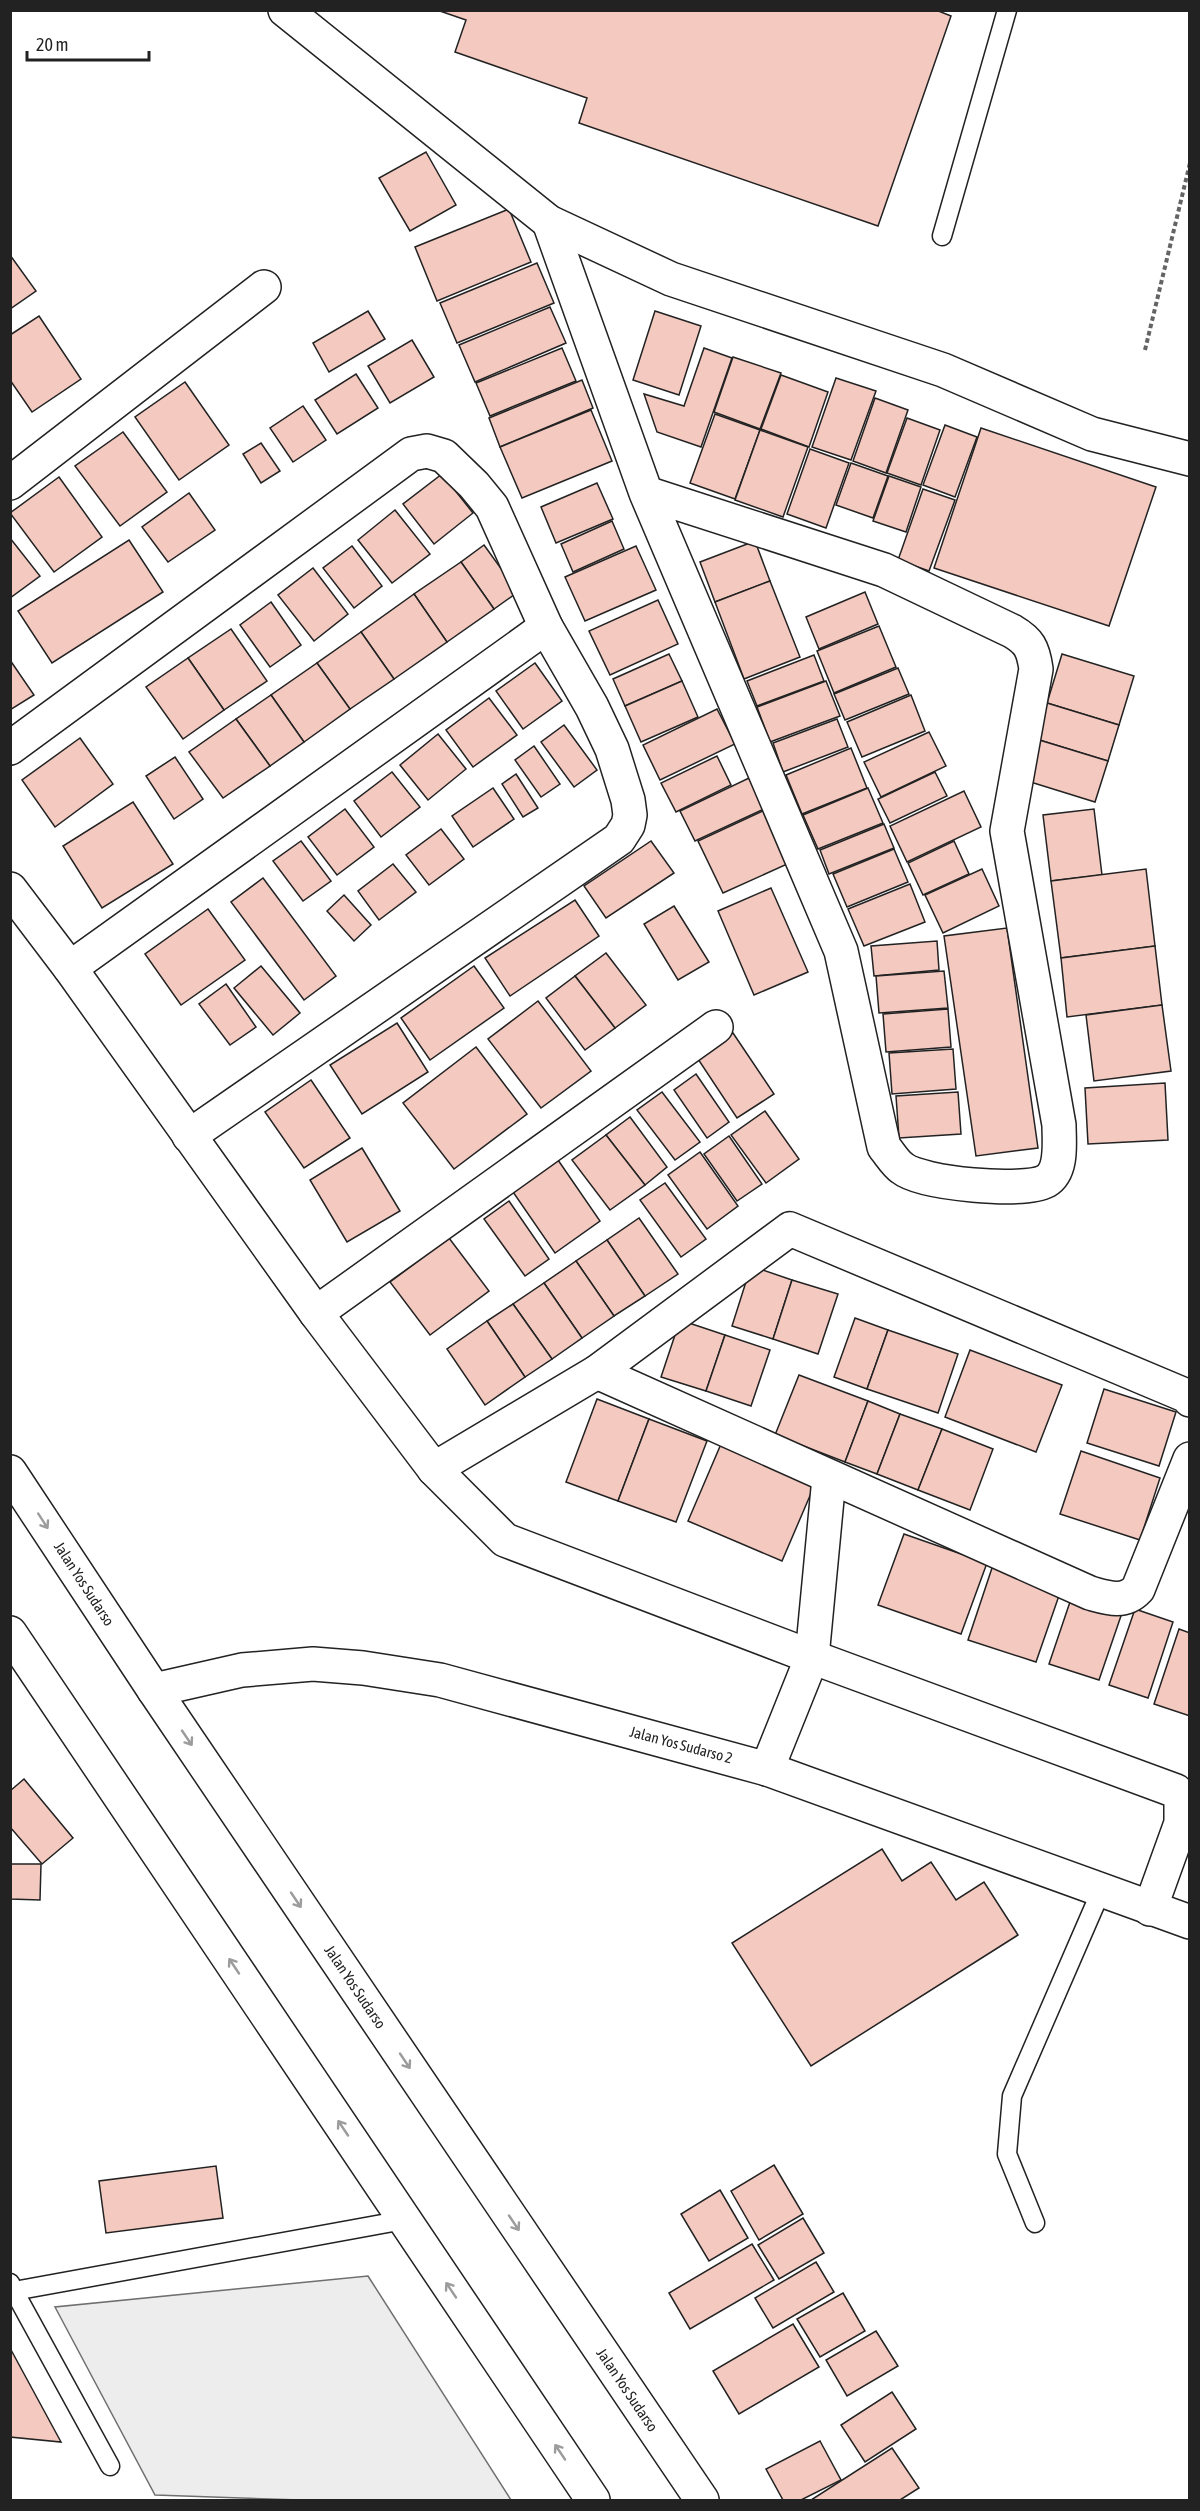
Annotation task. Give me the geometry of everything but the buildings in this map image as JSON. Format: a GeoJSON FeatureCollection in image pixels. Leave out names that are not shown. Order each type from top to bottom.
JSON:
{"type":"FeatureCollection","features":[{"type":"Feature","properties":{"kind":"street"},"geometry":{"type":"LineString","coordinates":[[285,10],[549,222],[671,279],[943,370],[1092,434],[1190,459]]}},
{"type":"Feature","properties":{"kind":"street"},"geometry":{"type":"LineString","coordinates":[[549,222],[646,493],[841,951],[884,1147],[902,1168],[923,1178],[961,1185],[1024,1185],[1046,1180],[1055,1170],[1059,1154],[1059,1125],[1007,831],[1036,669],[1034,651],[1028,640],[884,570],[646,493]]}},
{"type":"Feature","properties":{"kind":"street"},"geometry":{"type":"LineString","coordinates":[[10,483],[264,287]]}},
{"type":"Feature","properties":{"kind":"street"},"geometry":{"type":"LineString","coordinates":[[10,748],[411,454],[427,451],[444,456],[474,485],[492,507],[546,627],[592,708],[612,749],[628,800],[630,814],[628,825],[619,839],[189,1136]]}},
{"type":"Feature","properties":{"kind":"street"},"geometry":{"type":"LineString","coordinates":[[70,968],[546,627]]}},
{"type":"Feature","properties":{"kind":"street"},"geometry":{"type":"LineString","coordinates":[[10,889],[70,968],[316,1313],[434,1469],[505,1540],[812,1657],[1176,1791],[1181,1799],[1181,1823],[1150,1909]]}},
{"type":"Feature","properties":{"kind":"street"},"geometry":{"type":"LineString","coordinates":[[316,1313],[716,1027]]}},
{"type":"Feature","properties":{"kind":"street"},"geometry":{"type":"LineString","coordinates":[[434,1469],[597,1372],[790,1229],[1187,1396],[1190,1400]]}},
{"type":"Feature","properties":{"kind":"street"},"geometry":{"type":"LineString","coordinates":[[597,1372],[829,1478],[1090,1593],[1121,1599],[1131,1596],[1138,1589],[1190,1459]]}},
{"type":"Feature","properties":{"kind":"street","name":"Jalan Yos Sudarso"},"geometry":{"type":"LineString","coordinates":[[10,1472],[154,1690],[702,2500]]}},
{"type":"Feature","properties":{"kind":"street"},"geometry":{"type":"LineString","coordinates":[[767,1769],[812,1657],[829,1478]]}},
{"type":"Feature","properties":{"kind":"street"},"geometry":{"type":"LineString","coordinates":[[10,1634],[593,2500]]}},
{"type":"Feature","properties":{"kind":"street","name":"Jalan Yos Sudarso 2"},"geometry":{"type":"LineString","coordinates":[[154,1690],[242,1670],[313,1664],[363,1668],[440,1680],[767,1769],[1190,1922]]}},
{"type":"Feature","properties":{"kind":"lane"},"geometry":{"type":"LineString","coordinates":[[942,236],[1007,10]]}},
{"type":"Feature","properties":{"kind":"lane"},"geometry":{"type":"LineString","coordinates":[[1035,2223],[1007,2154],[1012,2096],[1101,1891]]}},
{"type":"Feature","properties":{"kind":"lane"},"geometry":{"type":"LineString","coordinates":[[110,2466],[12,2287],[404,2220]]}},
{"type":"Feature","properties":{"kind":"path"},"geometry":{"type":"LineString","coordinates":[[1145,350],[1190,162]]}},
{"type":"Feature","properties":{"kind":"shaded area"},"geometry":{"type":"Polygon","coordinates":[[[368,2276],[511,2500],[300,2500],[155,2495],[55,2307],[368,2276]]]}}]}
